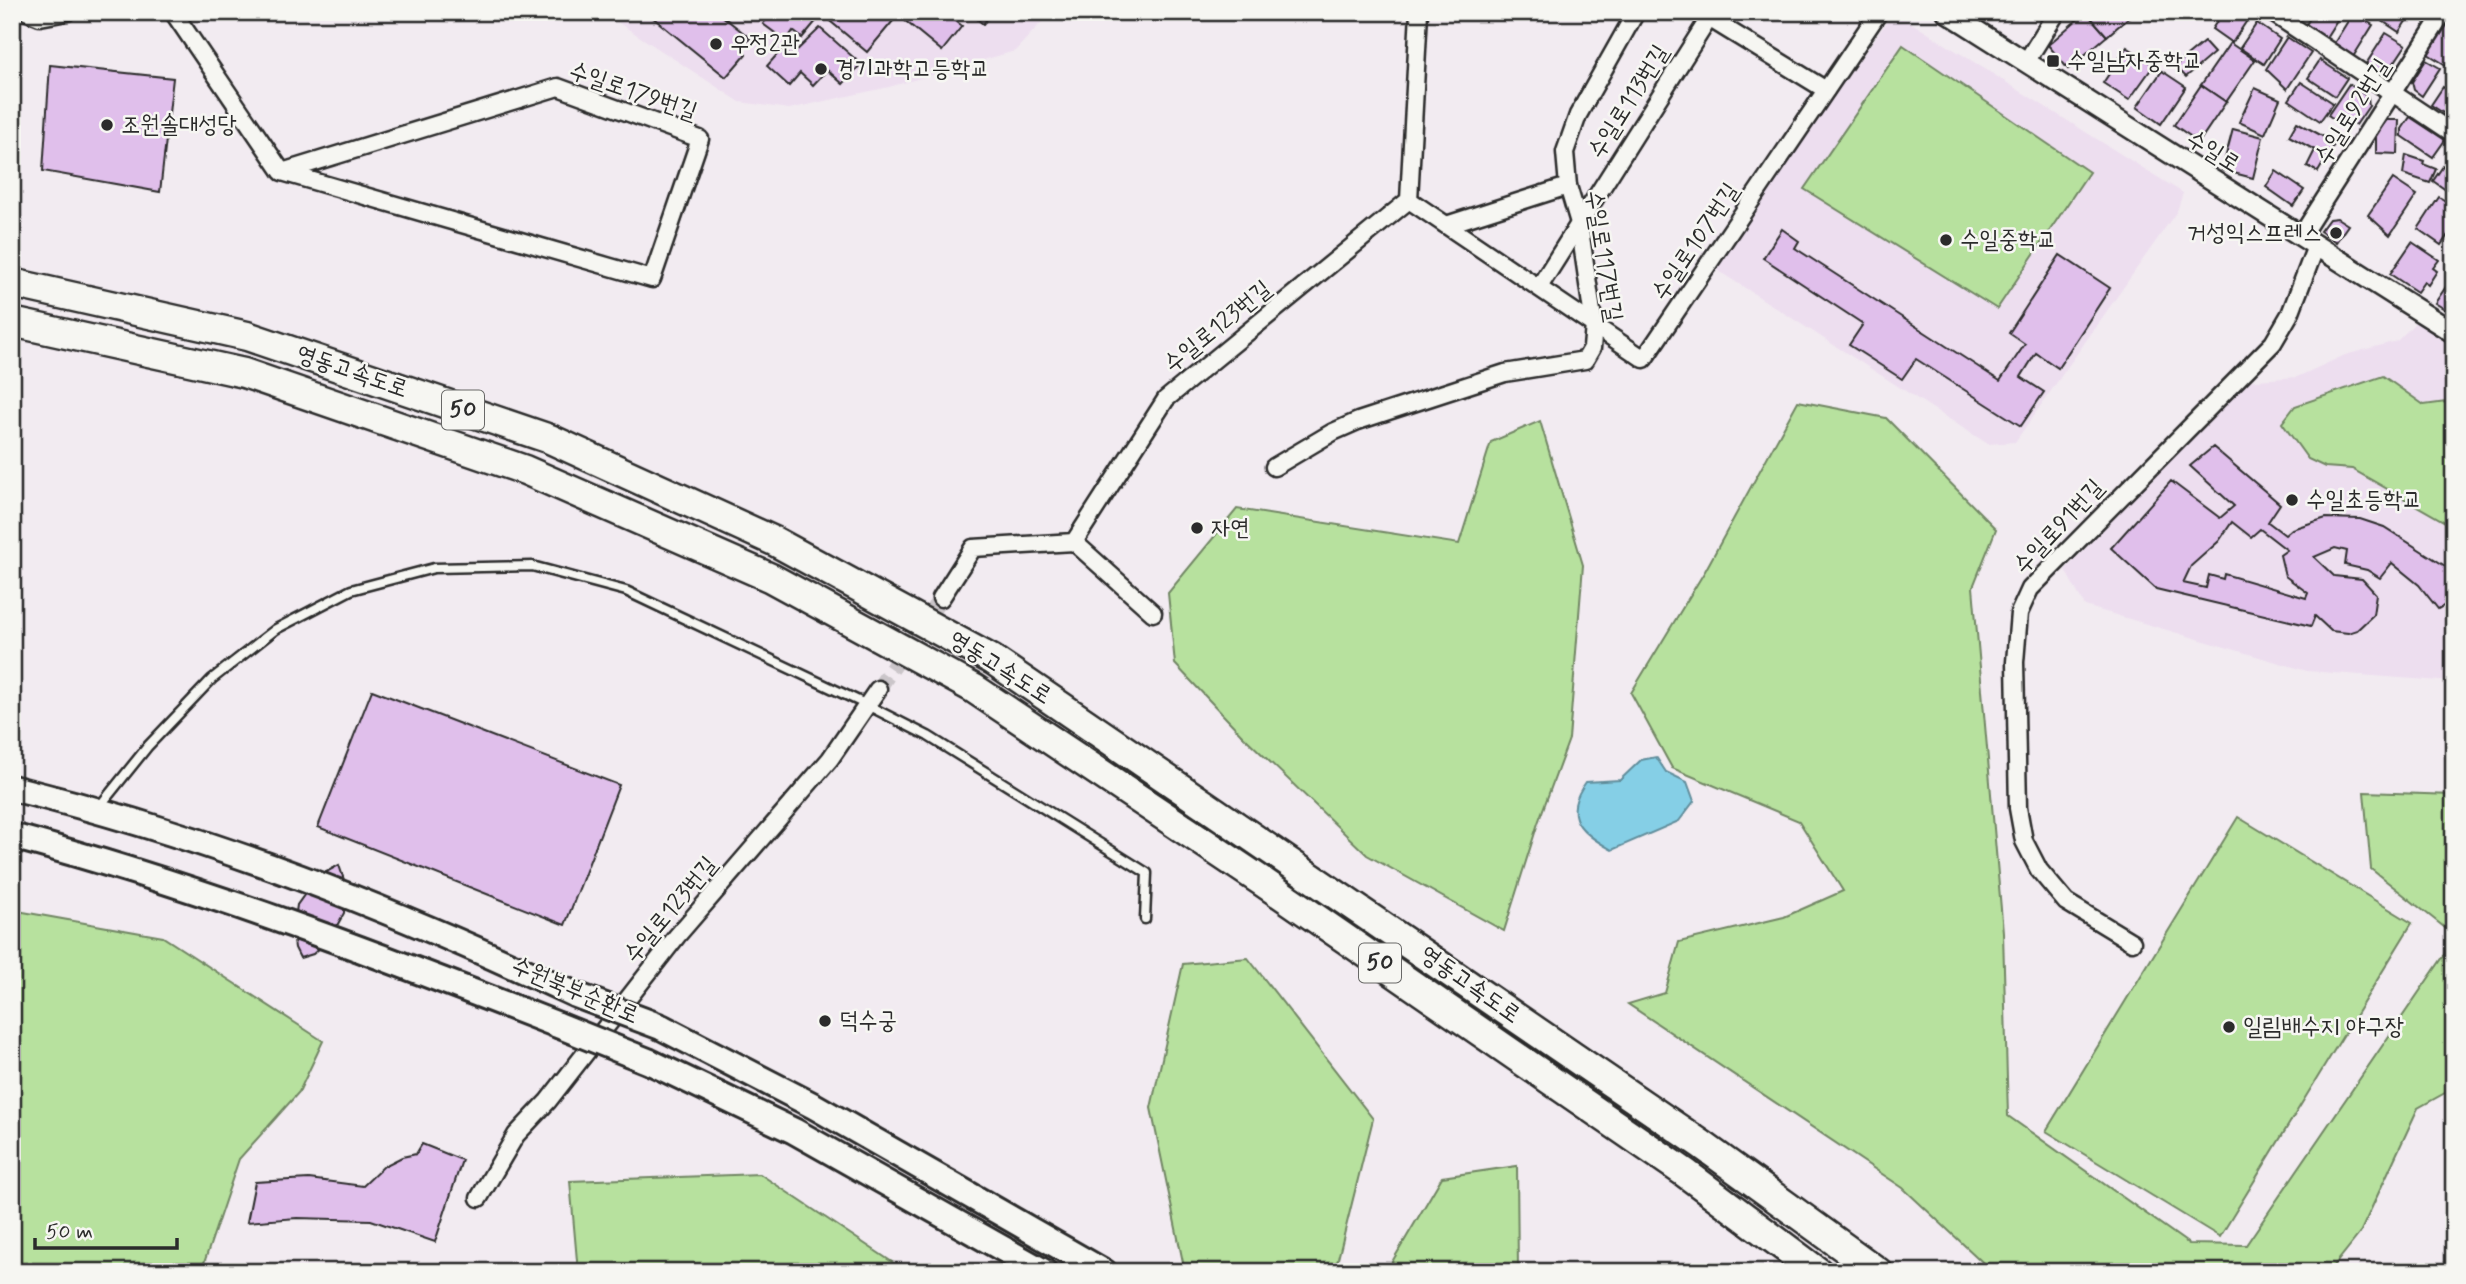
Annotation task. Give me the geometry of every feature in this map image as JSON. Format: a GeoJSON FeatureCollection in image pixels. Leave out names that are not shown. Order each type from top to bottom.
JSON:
{"type":"FeatureCollection","features":[{"type":"Feature","properties":{"kind":"highway","name":"영동고속도로"},"geometry":{"type":"LineString","coordinates":[[12,283],[247,336],[550,439],[775,541],[993,660],[1667,1121],[1878,1272]]}},
{"type":"Feature","properties":{"kind":"highway","name":"영동고속도로"},"geometry":{"type":"LineString","coordinates":[[12,322],[244,373],[525,470],[771,578],[973,688],[1661,1156],[1818,1272]]}},
{"type":"Feature","properties":{"kind":"highway","name":"수원북부순환로"},"geometry":{"type":"LineString","coordinates":[[12,788],[98,809],[260,860],[456,939],[576,995],[661,1027],[814,1106],[1104,1272]]}},
{"type":"Feature","properties":{"kind":"highway","name":"수원북부순환로"},"geometry":{"type":"LineString","coordinates":[[12,836],[88,856],[323,933],[650,1062],[794,1131],[1044,1272]]}},
{"type":"Feature","properties":{"kind":"street"},"geometry":{"type":"LineString","coordinates":[[28,12],[40,17],[67,12]]}},
{"type":"Feature","properties":{"kind":"street"},"geometry":{"type":"LineString","coordinates":[[173,12],[282,172]]}},
{"type":"Feature","properties":{"kind":"street"},"geometry":{"type":"LineString","coordinates":[[1409,200],[1419,12]]}},
{"type":"Feature","properties":{"kind":"street","name":"수일로117번길"},"geometry":{"type":"LineString","coordinates":[[1274,467],[1359,421],[1505,373],[1585,360],[1592,348],[1594,325],[1579,223],[1568,186],[1565,152],[1570,134],[1636,12]]}},
{"type":"Feature","properties":{"kind":"street","name":"수일로107번길"},"geometry":{"type":"LineString","coordinates":[[1409,200],[1644,359],[1879,12]]}},
{"type":"Feature","properties":{"kind":"street","name":"수일로"},"geometry":{"type":"LineString","coordinates":[[1947,12],[2454,333]]}},
{"type":"Feature","properties":{"kind":"street"},"geometry":{"type":"LineString","coordinates":[[2026,62],[2057,12]]}},
{"type":"Feature","properties":{"kind":"street"},"geometry":{"type":"LineString","coordinates":[[2271,12],[2390,95],[2454,134]]}},
{"type":"Feature","properties":{"kind":"street","name":"수일로92번길"},"geometry":{"type":"LineString","coordinates":[[2308,241],[2390,95],[2444,12]]}},
{"type":"Feature","properties":{"kind":"street"},"geometry":{"type":"LineString","coordinates":[[1707,14],[1826,90]]}},
{"type":"Feature","properties":{"kind":"street","name":"수일로113번길"},"geometry":{"type":"LineString","coordinates":[[1539,288],[1707,14]]}},
{"type":"Feature","properties":{"kind":"street","name":"수일로179번길"},"geometry":{"type":"LineString","coordinates":[[558,87],[701,139],[652,279],[282,172],[558,87]]}},
{"type":"Feature","properties":{"kind":"street"},"geometry":{"type":"LineString","coordinates":[[1446,225],[1568,186]]}},
{"type":"Feature","properties":{"kind":"street","name":"수일로123번길"},"geometry":{"type":"LineString","coordinates":[[1074,542],[1166,399],[1409,200]]}},
{"type":"Feature","properties":{"kind":"street","name":"수일로91번길"},"geometry":{"type":"LineString","coordinates":[[2132,942],[2066,902],[2039,870],[2024,841],[2018,807],[2015,662],[2020,612],[2030,589],[2273,343],[2290,314],[2308,241]]}},
{"type":"Feature","properties":{"kind":"street"},"geometry":{"type":"LineString","coordinates":[[941,598],[973,548],[1074,542],[1153,612]]}},
{"type":"Feature","properties":{"kind":"street","name":"수일로123번길"},"geometry":{"type":"LineString","coordinates":[[479,1198],[516,1135],[548,1101],[677,936],[830,759],[878,688]]}},
{"type":"Feature","properties":{"kind":"lane"},"geometry":{"type":"LineString","coordinates":[[98,809],[148,746],[212,679],[276,629],[351,590],[434,568],[532,566],[626,591],[928,736],[1134,862],[1147,873],[1145,919]]}},
{"type":"Feature","properties":{"kind":"shaded area","name":"경기과학고등학교"},"geometry":{"type":"Polygon","coordinates":[[[602,12],[1051,12],[1015,51],[889,87],[789,109],[740,102],[602,12]]]}},
{"type":"Feature","properties":{"kind":"shaded area","name":"수일중학교"},"geometry":{"type":"Polygon","coordinates":[[[1894,12],[2183,193],[2177,211],[2015,442],[1988,444],[1717,270],[1769,186],[1894,12]]]}},
{"type":"Feature","properties":{"kind":"shaded area","name":"수일초등학교"},"geometry":{"type":"Polygon","coordinates":[[[2424,314],[2454,336],[2454,682],[2307,671],[2085,606],[2065,570],[2245,381],[2297,377],[2345,355],[2397,341],[2424,314]]]}},
{"type":"Feature","properties":{"kind":"green space"},"geometry":{"type":"Polygon","coordinates":[[[1903,45],[2089,172],[1997,309],[1804,189],[1903,45]]]}},
{"type":"Feature","properties":{"kind":"green space"},"geometry":{"type":"Polygon","coordinates":[[[2383,376],[2424,405],[2446,402],[2454,406],[2454,527],[2352,469],[2325,467],[2308,459],[2282,423],[2295,406],[2383,376]]]}},
{"type":"Feature","properties":{"kind":"green space"},"geometry":{"type":"Polygon","coordinates":[[[1798,401],[1886,418],[1996,529],[1973,587],[2003,932],[2008,1116],[2189,1244],[2246,1245],[2454,941],[2454,1088],[2418,1108],[2360,1233],[2329,1272],[1993,1272],[1903,1188],[1628,1004],[1665,993],[1679,942],[1784,917],[1843,891],[1799,821],[1672,768],[1631,693],[1705,571],[1798,401]]]}},
{"type":"Feature","properties":{"kind":"green space"},"geometry":{"type":"Polygon","coordinates":[[[1540,421],[1583,565],[1569,739],[1538,823],[1504,931],[1367,855],[1243,736],[1175,664],[1168,593],[1237,509],[1459,544],[1491,442],[1540,421]]]}},
{"type":"Feature","properties":{"kind":"green space"},"geometry":{"type":"Polygon","coordinates":[[[2364,792],[2454,795],[2454,935],[2371,869],[2364,792]]]}},
{"type":"Feature","properties":{"kind":"green space","name":"일림배수지 야구장"},"geometry":{"type":"Polygon","coordinates":[[[2238,817],[2412,923],[2220,1237],[2046,1131],[2238,817]]]}},
{"type":"Feature","properties":{"kind":"green space"},"geometry":{"type":"Polygon","coordinates":[[[12,910],[163,937],[323,1041],[299,1092],[239,1159],[201,1272],[12,1272],[12,910]]]}},
{"type":"Feature","properties":{"kind":"green space"},"geometry":{"type":"Polygon","coordinates":[[[1248,958],[1373,1119],[1336,1267],[1348,1272],[1185,1272],[1151,1108],[1183,964],[1248,958]]]}},
{"type":"Feature","properties":{"kind":"green space"},"geometry":{"type":"Polygon","coordinates":[[[1517,1166],[1518,1272],[1386,1272],[1442,1177],[1517,1166]]]}},
{"type":"Feature","properties":{"kind":"green space"},"geometry":{"type":"Polygon","coordinates":[[[760,1174],[907,1272],[578,1272],[570,1181],[760,1174]]]}},
{"type":"Feature","properties":{"kind":"water"},"geometry":{"type":"Polygon","coordinates":[[[1656,757],[1666,772],[1687,782],[1694,801],[1679,821],[1612,850],[1592,837],[1578,823],[1575,805],[1578,794],[1586,782],[1620,780],[1641,760],[1656,757]]]}},
{"type":"Feature","properties":{"kind":"building","name":"우정2관"},"geometry":{"type":"Polygon","coordinates":[[[646,12],[717,12],[750,38],[742,50],[746,54],[726,77],[646,12]]]}},
{"type":"Feature","properties":{"kind":"building"},"geometry":{"type":"Polygon","coordinates":[[[772,12],[822,14],[802,38],[793,31],[786,41],[763,24],[772,12]]]}},
{"type":"Feature","properties":{"kind":"building"},"geometry":{"type":"Polygon","coordinates":[[[837,12],[945,12],[962,26],[942,51],[898,15],[867,52],[830,21],[837,12]]]}},
{"type":"Feature","properties":{"kind":"building"},"geometry":{"type":"Polygon","coordinates":[[[969,12],[993,12],[983,24],[969,12]]]}},
{"type":"Feature","properties":{"kind":"building"},"geometry":{"type":"Polygon","coordinates":[[[2086,12],[2107,36],[2068,69],[2048,45],[2086,12]]]}},
{"type":"Feature","properties":{"kind":"building"},"geometry":{"type":"Polygon","coordinates":[[[2086,12],[2135,12],[2107,36],[2086,12]]]}},
{"type":"Feature","properties":{"kind":"building"},"geometry":{"type":"Polygon","coordinates":[[[2223,12],[2252,13],[2232,43],[2212,29],[2223,12]]]}},
{"type":"Feature","properties":{"kind":"building"},"geometry":{"type":"Polygon","coordinates":[[[2314,12],[2342,12],[2325,39],[2305,26],[2314,12]]]}},
{"type":"Feature","properties":{"kind":"building"},"geometry":{"type":"Polygon","coordinates":[[[2378,12],[2412,12],[2399,32],[2375,16],[2378,12]]]}},
{"type":"Feature","properties":{"kind":"building"},"geometry":{"type":"Polygon","coordinates":[[[2353,13],[2373,25],[2353,57],[2333,45],[2353,13]]]}},
{"type":"Feature","properties":{"kind":"building"},"geometry":{"type":"Polygon","coordinates":[[[2450,18],[2454,20],[2454,60],[2449,67],[2428,54],[2450,18]]]}},
{"type":"Feature","properties":{"kind":"building"},"geometry":{"type":"Polygon","coordinates":[[[2257,23],[2280,39],[2264,64],[2240,48],[2257,23]]]}},
{"type":"Feature","properties":{"kind":"building"},"geometry":{"type":"Polygon","coordinates":[[[820,28],[861,64],[843,84],[827,70],[813,85],[800,73],[789,86],[767,66],[782,49],[790,57],[820,28]]]}},
{"type":"Feature","properties":{"kind":"building"},"geometry":{"type":"Polygon","coordinates":[[[2386,33],[2406,45],[2390,69],[2378,71],[2366,64],[2386,33]]]}},
{"type":"Feature","properties":{"kind":"building"},"geometry":{"type":"Polygon","coordinates":[[[2287,37],[2311,53],[2287,89],[2266,69],[2287,37]]]}},
{"type":"Feature","properties":{"kind":"building"},"geometry":{"type":"Polygon","coordinates":[[[2204,42],[2214,53],[2186,77],[2175,66],[2204,42]]]}},
{"type":"Feature","properties":{"kind":"building"},"geometry":{"type":"Polygon","coordinates":[[[2230,43],[2255,60],[2226,102],[2201,85],[2230,43]]]}},
{"type":"Feature","properties":{"kind":"building"},"geometry":{"type":"Polygon","coordinates":[[[2127,47],[2154,65],[2129,100],[2103,83],[2127,47]]]}},
{"type":"Feature","properties":{"kind":"building"},"geometry":{"type":"Polygon","coordinates":[[[2320,60],[2347,78],[2335,96],[2308,78],[2320,60]]]}},
{"type":"Feature","properties":{"kind":"building"},"geometry":{"type":"Polygon","coordinates":[[[2426,60],[2440,68],[2422,96],[2414,90],[2412,82],[2426,60]]]}},
{"type":"Feature","properties":{"kind":"building","name":"조원솔대성당"},"geometry":{"type":"Polygon","coordinates":[[[50,65],[173,78],[160,192],[43,171],[50,65]]]}},
{"type":"Feature","properties":{"kind":"building"},"geometry":{"type":"Polygon","coordinates":[[[2162,71],[2186,87],[2161,124],[2137,107],[2162,71]]]}},
{"type":"Feature","properties":{"kind":"building"},"geometry":{"type":"Polygon","coordinates":[[[2301,82],[2333,103],[2320,121],[2289,100],[2301,82]]]}},
{"type":"Feature","properties":{"kind":"building"},"geometry":{"type":"Polygon","coordinates":[[[2349,84],[2368,97],[2369,106],[2356,125],[2348,120],[2344,126],[2328,115],[2349,84]]]}},
{"type":"Feature","properties":{"kind":"building"},"geometry":{"type":"Polygon","coordinates":[[[2201,85],[2226,102],[2199,142],[2174,125],[2201,85]]]}},
{"type":"Feature","properties":{"kind":"building"},"geometry":{"type":"Polygon","coordinates":[[[2454,85],[2454,108],[2448,116],[2431,105],[2443,87],[2450,92],[2454,85]]]}},
{"type":"Feature","properties":{"kind":"building"},"geometry":{"type":"Polygon","coordinates":[[[2255,88],[2280,99],[2265,134],[2239,122],[2255,88]]]}},
{"type":"Feature","properties":{"kind":"building"},"geometry":{"type":"Polygon","coordinates":[[[2410,117],[2445,140],[2433,157],[2402,136],[2402,129],[2410,117]]]}},
{"type":"Feature","properties":{"kind":"building"},"geometry":{"type":"Polygon","coordinates":[[[2387,120],[2399,120],[2398,154],[2376,153],[2376,134],[2387,120]]]}},
{"type":"Feature","properties":{"kind":"building"},"geometry":{"type":"Polygon","coordinates":[[[2297,122],[2335,143],[2318,172],[2307,166],[2315,150],[2289,136],[2297,122]]]}},
{"type":"Feature","properties":{"kind":"building"},"geometry":{"type":"Polygon","coordinates":[[[2233,129],[2263,137],[2253,178],[2222,170],[2233,129]]]}},
{"type":"Feature","properties":{"kind":"building"},"geometry":{"type":"Polygon","coordinates":[[[2454,150],[2454,177],[2446,190],[2433,181],[2454,150]]]}},
{"type":"Feature","properties":{"kind":"building"},"geometry":{"type":"Polygon","coordinates":[[[2406,155],[2424,161],[2423,164],[2436,169],[2430,183],[2403,174],[2406,155]]]}},
{"type":"Feature","properties":{"kind":"building"},"geometry":{"type":"Polygon","coordinates":[[[2276,171],[2304,190],[2293,206],[2266,187],[2276,171]]]}},
{"type":"Feature","properties":{"kind":"building"},"geometry":{"type":"Polygon","coordinates":[[[2393,179],[2417,195],[2390,235],[2368,215],[2393,179]]]}},
{"type":"Feature","properties":{"kind":"building"},"geometry":{"type":"Polygon","coordinates":[[[2439,197],[2454,206],[2454,226],[2441,245],[2418,229],[2439,197]]]}},
{"type":"Feature","properties":{"kind":"building"},"geometry":{"type":"Polygon","coordinates":[[[2337,218],[2348,225],[2336,242],[2320,231],[2329,219],[2337,218]]]}},
{"type":"Feature","properties":{"kind":"building"},"geometry":{"type":"Polygon","coordinates":[[[1782,229],[1799,241],[1795,248],[2000,381],[2025,344],[2009,333],[2060,255],[2110,288],[2058,368],[2036,353],[2021,377],[2044,392],[2021,426],[1916,359],[1902,379],[1849,345],[1863,324],[1763,258],[1782,229]]]}},
{"type":"Feature","properties":{"kind":"building"},"geometry":{"type":"Polygon","coordinates":[[[2412,242],[2439,260],[2433,268],[2437,271],[2428,285],[2424,282],[2417,292],[2390,274],[2412,242]]]}},
{"type":"Feature","properties":{"kind":"building"},"geometry":{"type":"Polygon","coordinates":[[[2454,275],[2454,315],[2435,303],[2454,275]]]}},
{"type":"Feature","properties":{"kind":"building"},"geometry":{"type":"Polygon","coordinates":[[[2213,447],[2280,504],[2268,522],[2285,535],[2292,529],[2326,518],[2360,519],[2384,527],[2453,571],[2454,600],[2438,609],[2419,585],[2392,563],[2380,578],[2367,570],[2345,565],[2347,551],[2335,548],[2314,557],[2334,576],[2362,579],[2376,594],[2373,615],[2357,630],[2348,633],[2331,631],[2315,616],[2311,626],[2156,589],[2111,548],[2171,481],[2220,518],[2234,506],[2190,466],[2213,447]],[[2232,522],[2219,541],[2191,566],[2183,583],[2206,588],[2209,575],[2223,579],[2224,574],[2306,598],[2308,593],[2285,576],[2280,555],[2287,550],[2260,529],[2251,537],[2232,522]]]}},
{"type":"Feature","properties":{"kind":"building"},"geometry":{"type":"Polygon","coordinates":[[[372,690],[619,785],[565,925],[318,827],[372,690]]]}},
{"type":"Feature","properties":{"kind":"building"},"geometry":{"type":"Polygon","coordinates":[[[339,865],[345,883],[344,913],[329,940],[313,954],[300,958],[293,934],[297,905],[317,877],[339,865]]]}},
{"type":"Feature","properties":{"kind":"building"},"geometry":{"type":"Polygon","coordinates":[[[422,1144],[462,1160],[435,1242],[371,1220],[297,1218],[247,1222],[255,1182],[309,1179],[363,1186],[384,1166],[402,1157],[416,1154],[422,1144]]]}},
{"type":"Feature","properties":{"kind":"tunnel"},"geometry":{"type":"LineString","coordinates":[[878,689],[941,598]]}},
{"type":"Feature","properties":{"kind":"place","name":"우정2관"},"geometry":{"type":"Point","coordinates":[716,44]}},
{"type":"Feature","properties":{"kind":"place","name":"수일남자중학교"},"geometry":{"type":"Point","coordinates":[2053,61]}},
{"type":"Feature","properties":{"kind":"place","name":"경기과학고등학교"},"geometry":{"type":"Point","coordinates":[821,69]}},
{"type":"Feature","properties":{"kind":"place","name":"조원솔대성당"},"geometry":{"type":"Point","coordinates":[107,125]}},
{"type":"Feature","properties":{"kind":"place","name":"거성익스프레스"},"geometry":{"type":"Point","coordinates":[2336,233]}},
{"type":"Feature","properties":{"kind":"place","name":"수일중학교"},"geometry":{"type":"Point","coordinates":[1946,240]}},
{"type":"Feature","properties":{"kind":"place","name":"수일초등학교"},"geometry":{"type":"Point","coordinates":[2292,500]}},
{"type":"Feature","properties":{"kind":"place","name":"자연"},"geometry":{"type":"Point","coordinates":[1197,528]}},
{"type":"Feature","properties":{"kind":"place","name":"덕수궁"},"geometry":{"type":"Point","coordinates":[825,1021]}},
{"type":"Feature","properties":{"kind":"place","name":"일림배수지 야구장"},"geometry":{"type":"Point","coordinates":[2229,1027]}}]}
